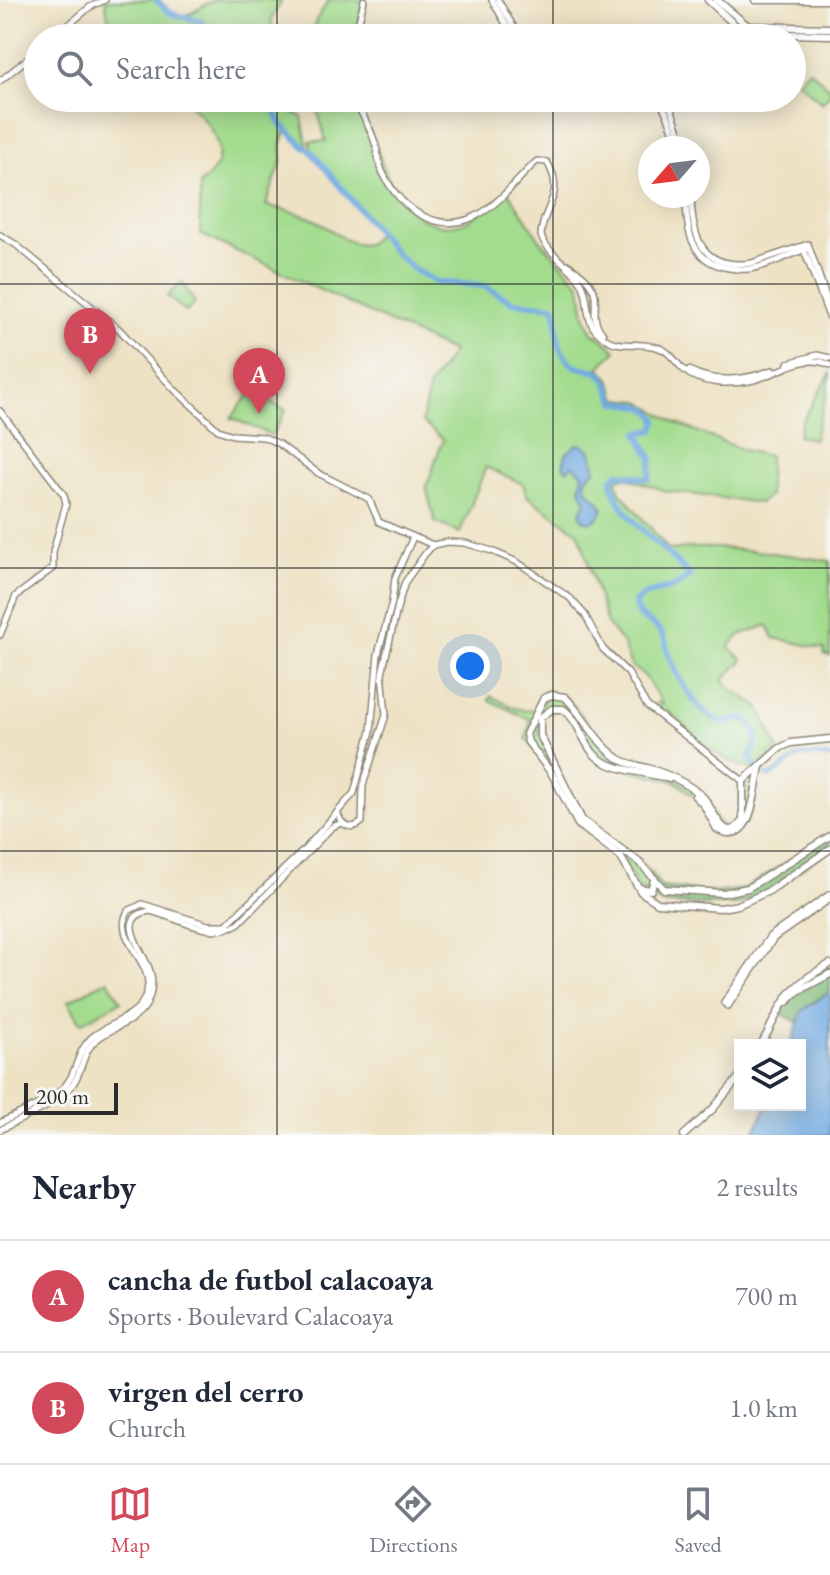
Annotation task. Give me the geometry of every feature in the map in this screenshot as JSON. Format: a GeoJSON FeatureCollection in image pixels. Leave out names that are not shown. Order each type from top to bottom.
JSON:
{"type":"FeatureCollection","features":[{"type":"Feature","properties":{"kind":"main road"},"geometry":{"type":"LineString","coordinates":[[708,0],[734,24]]}},
{"type":"Feature","properties":{"kind":"main road"},"geometry":{"type":"LineString","coordinates":[[717,0],[746,24]]}},
{"type":"Feature","properties":{"kind":"main road"},"geometry":{"type":"LineString","coordinates":[[755,0],[830,0]]}},
{"type":"Feature","properties":{"kind":"main road"},"geometry":{"type":"LineString","coordinates":[[806,27],[830,28]]}},
{"type":"Feature","properties":{"kind":"main road"},"geometry":{"type":"LineString","coordinates":[[806,34],[830,35]]}},
{"type":"Feature","properties":{"kind":"main road"},"geometry":{"type":"LineString","coordinates":[[743,781],[741,823],[733,828],[724,828],[718,823],[706,799],[681,780],[621,760],[613,754],[565,697],[548,696],[537,708],[526,734],[528,742],[552,774],[578,824],[616,852],[639,888],[649,899],[662,904],[720,908],[744,903],[769,891],[830,849]]}},
{"type":"Feature","properties":{"kind":"main road"},"geometry":{"type":"LineString","coordinates":[[565,697],[566,706],[543,714],[538,724],[540,735],[582,820],[637,860],[652,873],[661,887],[723,893],[743,889],[760,882],[830,836]]}},
{"type":"Feature","properties":{"kind":"main road"},"geometry":{"type":"LineString","coordinates":[[561,709],[573,718],[595,756],[679,784],[700,800],[714,826],[725,833],[743,828],[751,814],[758,771]]}},
{"type":"Feature","properties":{"kind":"main road"},"geometry":{"type":"LineString","coordinates":[[587,743],[589,736],[595,736]]}},
{"type":"Feature","properties":{"kind":"main road"},"geometry":{"type":"LineString","coordinates":[[743,781],[758,771],[778,749],[830,739]]}},
{"type":"Feature","properties":{"kind":"main road"},"geometry":{"type":"LineString","coordinates":[[538,755],[544,755],[547,750]]}},
{"type":"Feature","properties":{"kind":"main road"},"geometry":{"type":"LineString","coordinates":[[603,761],[611,761],[613,754]]}},
{"type":"Feature","properties":{"kind":"main road"},"geometry":{"type":"LineString","coordinates":[[743,781],[754,798]]}},
{"type":"Feature","properties":{"kind":"main road"},"geometry":{"type":"LineString","coordinates":[[744,801],[748,804],[754,798]]}},
{"type":"Feature","properties":{"kind":"main road"},"geometry":{"type":"LineString","coordinates":[[626,866],[637,860]]}},
{"type":"Feature","properties":{"kind":"main road"},"geometry":{"type":"LineString","coordinates":[[639,888],[648,891],[654,888],[652,873]]}},
{"type":"Feature","properties":{"kind":"main road"},"geometry":{"type":"LineString","coordinates":[[818,976],[830,964]]}},
{"type":"Feature","properties":{"kind":"main road"},"geometry":{"type":"LineString","coordinates":[[766,1039],[785,997],[801,981],[830,974]]}},
{"type":"Feature","properties":{"kind":"main road"},"geometry":{"type":"LineString","coordinates":[[686,1135],[734,1083]]}},
{"type":"Feature","properties":{"kind":"main road"},"geometry":{"type":"LineString","coordinates":[[686,1135],[715,1113],[734,1089]]}},
{"type":"Feature","properties":{"kind":"street"},"geometry":{"type":"LineString","coordinates":[[358,24],[364,0]]}},
{"type":"Feature","properties":{"kind":"street"},"geometry":{"type":"LineString","coordinates":[[492,0],[508,24]]}},
{"type":"Feature","properties":{"kind":"street"},"geometry":{"type":"LineString","coordinates":[[498,0],[510,24]]}},
{"type":"Feature","properties":{"kind":"street"},"geometry":{"type":"LineString","coordinates":[[69,24],[94,4],[105,1]]}},
{"type":"Feature","properties":{"kind":"street"},"geometry":{"type":"LineString","coordinates":[[2,80],[24,62]]}},
{"type":"Feature","properties":{"kind":"street"},"geometry":{"type":"LineString","coordinates":[[360,112],[375,142],[385,176],[409,208],[428,219],[450,223],[474,217],[493,205],[537,161],[547,162],[556,190],[541,236],[581,283],[591,325],[603,338],[620,345],[662,349],[689,374],[702,380],[743,382],[806,361],[830,365]]}},
{"type":"Feature","properties":{"kind":"street"},"geometry":{"type":"LineString","coordinates":[[666,112],[677,136]]}},
{"type":"Feature","properties":{"kind":"street"},"geometry":{"type":"LineString","coordinates":[[672,112],[679,136]]}},
{"type":"Feature","properties":{"kind":"street"},"geometry":{"type":"LineString","coordinates":[[689,208],[698,243],[705,252],[719,260],[752,263],[806,248]]}},
{"type":"Feature","properties":{"kind":"street"},"geometry":{"type":"LineString","coordinates":[[0,235],[25,251],[119,329],[174,389],[218,430],[233,435],[264,437],[279,444],[318,473],[369,499],[377,519],[413,537],[433,545],[456,542],[475,545],[517,562],[543,580],[579,607],[603,649],[628,673],[647,706],[743,781]]}},
{"type":"Feature","properties":{"kind":"street"},"geometry":{"type":"LineString","coordinates":[[806,248],[830,308]]}},
{"type":"Feature","properties":{"kind":"street"},"geometry":{"type":"LineString","coordinates":[[806,248],[830,319]]}},
{"type":"Feature","properties":{"kind":"street"},"geometry":{"type":"LineString","coordinates":[[558,259],[588,279],[597,300],[596,323],[605,336],[625,343],[659,344],[672,352],[688,369],[703,376],[745,378],[806,357],[820,355],[830,358]]}},
{"type":"Feature","properties":{"kind":"street"},"geometry":{"type":"LineString","coordinates":[[587,301],[593,303],[597,300]]}},
{"type":"Feature","properties":{"kind":"street"},"geometry":{"type":"LineString","coordinates":[[0,411],[66,499],[53,552],[53,568],[16,596],[0,635]]}},
{"type":"Feature","properties":{"kind":"street"},"geometry":{"type":"LineString","coordinates":[[338,814],[348,827],[362,822],[361,795],[387,711],[382,679],[395,604],[395,578],[413,537]]}},
{"type":"Feature","properties":{"kind":"street"},"geometry":{"type":"LineString","coordinates":[[0,1123],[62,1089],[70,1080],[80,1053],[90,1039],[132,1013],[143,1001],[148,985],[146,972],[127,938],[123,921],[128,911],[137,905],[148,905],[208,925],[226,925],[338,814],[354,793],[371,731],[378,654],[408,577],[433,545]]}},
{"type":"Feature","properties":{"kind":"street"},"geometry":{"type":"LineString","coordinates":[[374,691],[385,691]]}},
{"type":"Feature","properties":{"kind":"street"},"geometry":{"type":"LineString","coordinates":[[371,731],[379,733]]}},
{"type":"Feature","properties":{"kind":"street"},"geometry":{"type":"LineString","coordinates":[[354,793],[361,795]]}},
{"type":"Feature","properties":{"kind":"street"},"geometry":{"type":"LineString","coordinates":[[141,913],[156,912],[213,932],[227,931],[239,923],[332,827],[342,823]]}},
{"type":"Feature","properties":{"kind":"street"},"geometry":{"type":"LineString","coordinates":[[763,949],[728,1006],[724,1003],[763,949],[776,931],[830,897]]}},
{"type":"Feature","properties":{"kind":"street"},"geometry":{"type":"LineString","coordinates":[[137,905],[141,913]]}},
{"type":"Feature","properties":{"kind":"street"},"geometry":{"type":"LineString","coordinates":[[0,1130],[65,1093],[75,1082],[88,1047],[134,1017],[147,1004],[152,978],[132,927],[141,913]]}},
{"type":"Feature","properties":{"kind":"street"},"geometry":{"type":"LineString","coordinates":[[123,921],[132,927]]}},
{"type":"Feature","properties":{"kind":"green space"},"geometry":{"type":"Polygon","coordinates":[[[105,0],[160,0],[168,10],[182,16],[216,0],[282,0],[272,24],[109,24],[105,0]]]}},
{"type":"Feature","properties":{"kind":"green space"},"geometry":{"type":"Polygon","coordinates":[[[329,0],[364,0],[358,24],[315,24],[329,0]]]}},
{"type":"Feature","properties":{"kind":"green space"},"geometry":{"type":"Polygon","coordinates":[[[809,69],[830,89],[830,94],[822,103],[806,89],[806,73],[809,69]]]}},
{"type":"Feature","properties":{"kind":"green space"},"geometry":{"type":"Polygon","coordinates":[[[197,112],[292,112],[302,117],[308,150],[286,131],[281,146],[282,160],[266,205],[309,217],[357,244],[372,240],[378,231],[311,151],[310,141],[326,141],[318,112],[360,112],[395,192],[423,219],[440,225],[460,224],[508,192],[541,241],[580,284],[586,320],[593,332],[616,350],[599,368],[610,378],[616,396],[640,401],[676,423],[740,449],[769,456],[769,495],[760,503],[666,491],[625,477],[616,480],[620,492],[669,550],[730,549],[830,561],[830,656],[824,654],[825,649],[774,638],[768,625],[740,635],[729,647],[743,660],[723,680],[731,689],[759,707],[778,749],[757,770],[720,755],[668,710],[664,714],[654,706],[658,702],[664,706],[644,675],[631,666],[623,644],[607,624],[579,533],[527,496],[523,484],[486,467],[460,533],[435,522],[426,486],[444,440],[422,422],[429,386],[453,352],[200,234],[200,184],[216,167],[219,155],[215,136],[197,112]]]}},
{"type":"Feature","properties":{"kind":"green space"},"geometry":{"type":"Polygon","coordinates":[[[182,282],[195,303],[186,312],[167,296],[182,282]]]}},
{"type":"Feature","properties":{"kind":"green space"},"geometry":{"type":"Polygon","coordinates":[[[830,374],[814,439],[798,436],[801,423],[830,374]]]}},
{"type":"Feature","properties":{"kind":"green space"},"geometry":{"type":"Polygon","coordinates":[[[251,392],[286,410],[272,435],[231,418],[251,392]]]}},
{"type":"Feature","properties":{"kind":"green space"},"geometry":{"type":"Polygon","coordinates":[[[560,695],[622,761],[663,773],[693,789],[704,798],[718,822],[728,828],[736,827],[743,820],[743,781],[754,796],[746,823],[736,831],[721,831],[714,826],[703,803],[676,782],[599,759],[567,712],[556,709],[543,714],[538,724],[540,735],[582,820],[652,873],[654,888],[648,891],[639,888],[620,856],[578,824],[552,774],[526,738],[531,720],[489,700],[491,696],[512,707],[530,710],[537,708],[548,696],[560,695]]]}},
{"type":"Feature","properties":{"kind":"green space"},"geometry":{"type":"Polygon","coordinates":[[[830,836],[830,849],[769,891],[738,905],[662,904],[644,891],[651,890],[652,874],[661,887],[715,893],[743,889],[830,836]]]}},
{"type":"Feature","properties":{"kind":"green space"},"geometry":{"type":"Polygon","coordinates":[[[830,974],[830,992],[808,1005],[797,1022],[780,1013],[788,1000],[830,974]]]}},
{"type":"Feature","properties":{"kind":"green space"},"geometry":{"type":"Polygon","coordinates":[[[108,980],[121,1001],[81,1023],[68,1001],[108,980]]]}},
{"type":"Feature","properties":{"kind":"water"},"geometry":{"type":"Polygon","coordinates":[[[577,444],[587,447],[596,470],[587,477],[586,483],[603,508],[599,517],[592,522],[584,521],[580,513],[586,502],[580,489],[583,474],[573,465],[567,470],[563,466],[566,454],[577,444]]]}},
{"type":"Feature","properties":{"kind":"water"},"geometry":{"type":"Polygon","coordinates":[[[830,992],[830,1135],[753,1135],[764,1111],[806,1111],[806,1039],[793,1039],[802,1011],[830,992]]]}},
{"type":"Feature","properties":{"kind":"waterway"},"geometry":{"type":"LineString","coordinates":[[156,0],[170,13],[202,24]]}},
{"type":"Feature","properties":{"kind":"waterway"},"geometry":{"type":"LineString","coordinates":[[276,112],[280,123],[306,148]]}},
{"type":"Feature","properties":{"kind":"waterway"},"geometry":{"type":"LineString","coordinates":[[311,151],[396,254],[416,271],[436,282],[484,286],[513,302],[554,306],[559,343],[569,361],[601,374],[616,402],[640,406],[653,414],[657,420],[654,430],[638,433],[652,459],[649,479],[618,473],[612,480],[615,493],[632,519],[690,576],[675,587],[646,594],[635,602],[636,608],[663,635],[677,673],[697,704],[713,719],[722,722],[746,719],[757,735],[750,759],[756,767]]}},
{"type":"Feature","properties":{"kind":"waterway"},"geometry":{"type":"LineString","coordinates":[[765,774],[769,777],[801,756],[830,757]]}},
{"type":"Feature","properties":{"kind":"place","name":"virgen del cerro"},"geometry":{"type":"Point","coordinates":[90,374]}},
{"type":"Feature","properties":{"kind":"place","name":"cancha de futbol calacoaya"},"geometry":{"type":"Point","coordinates":[259,414]}}]}
